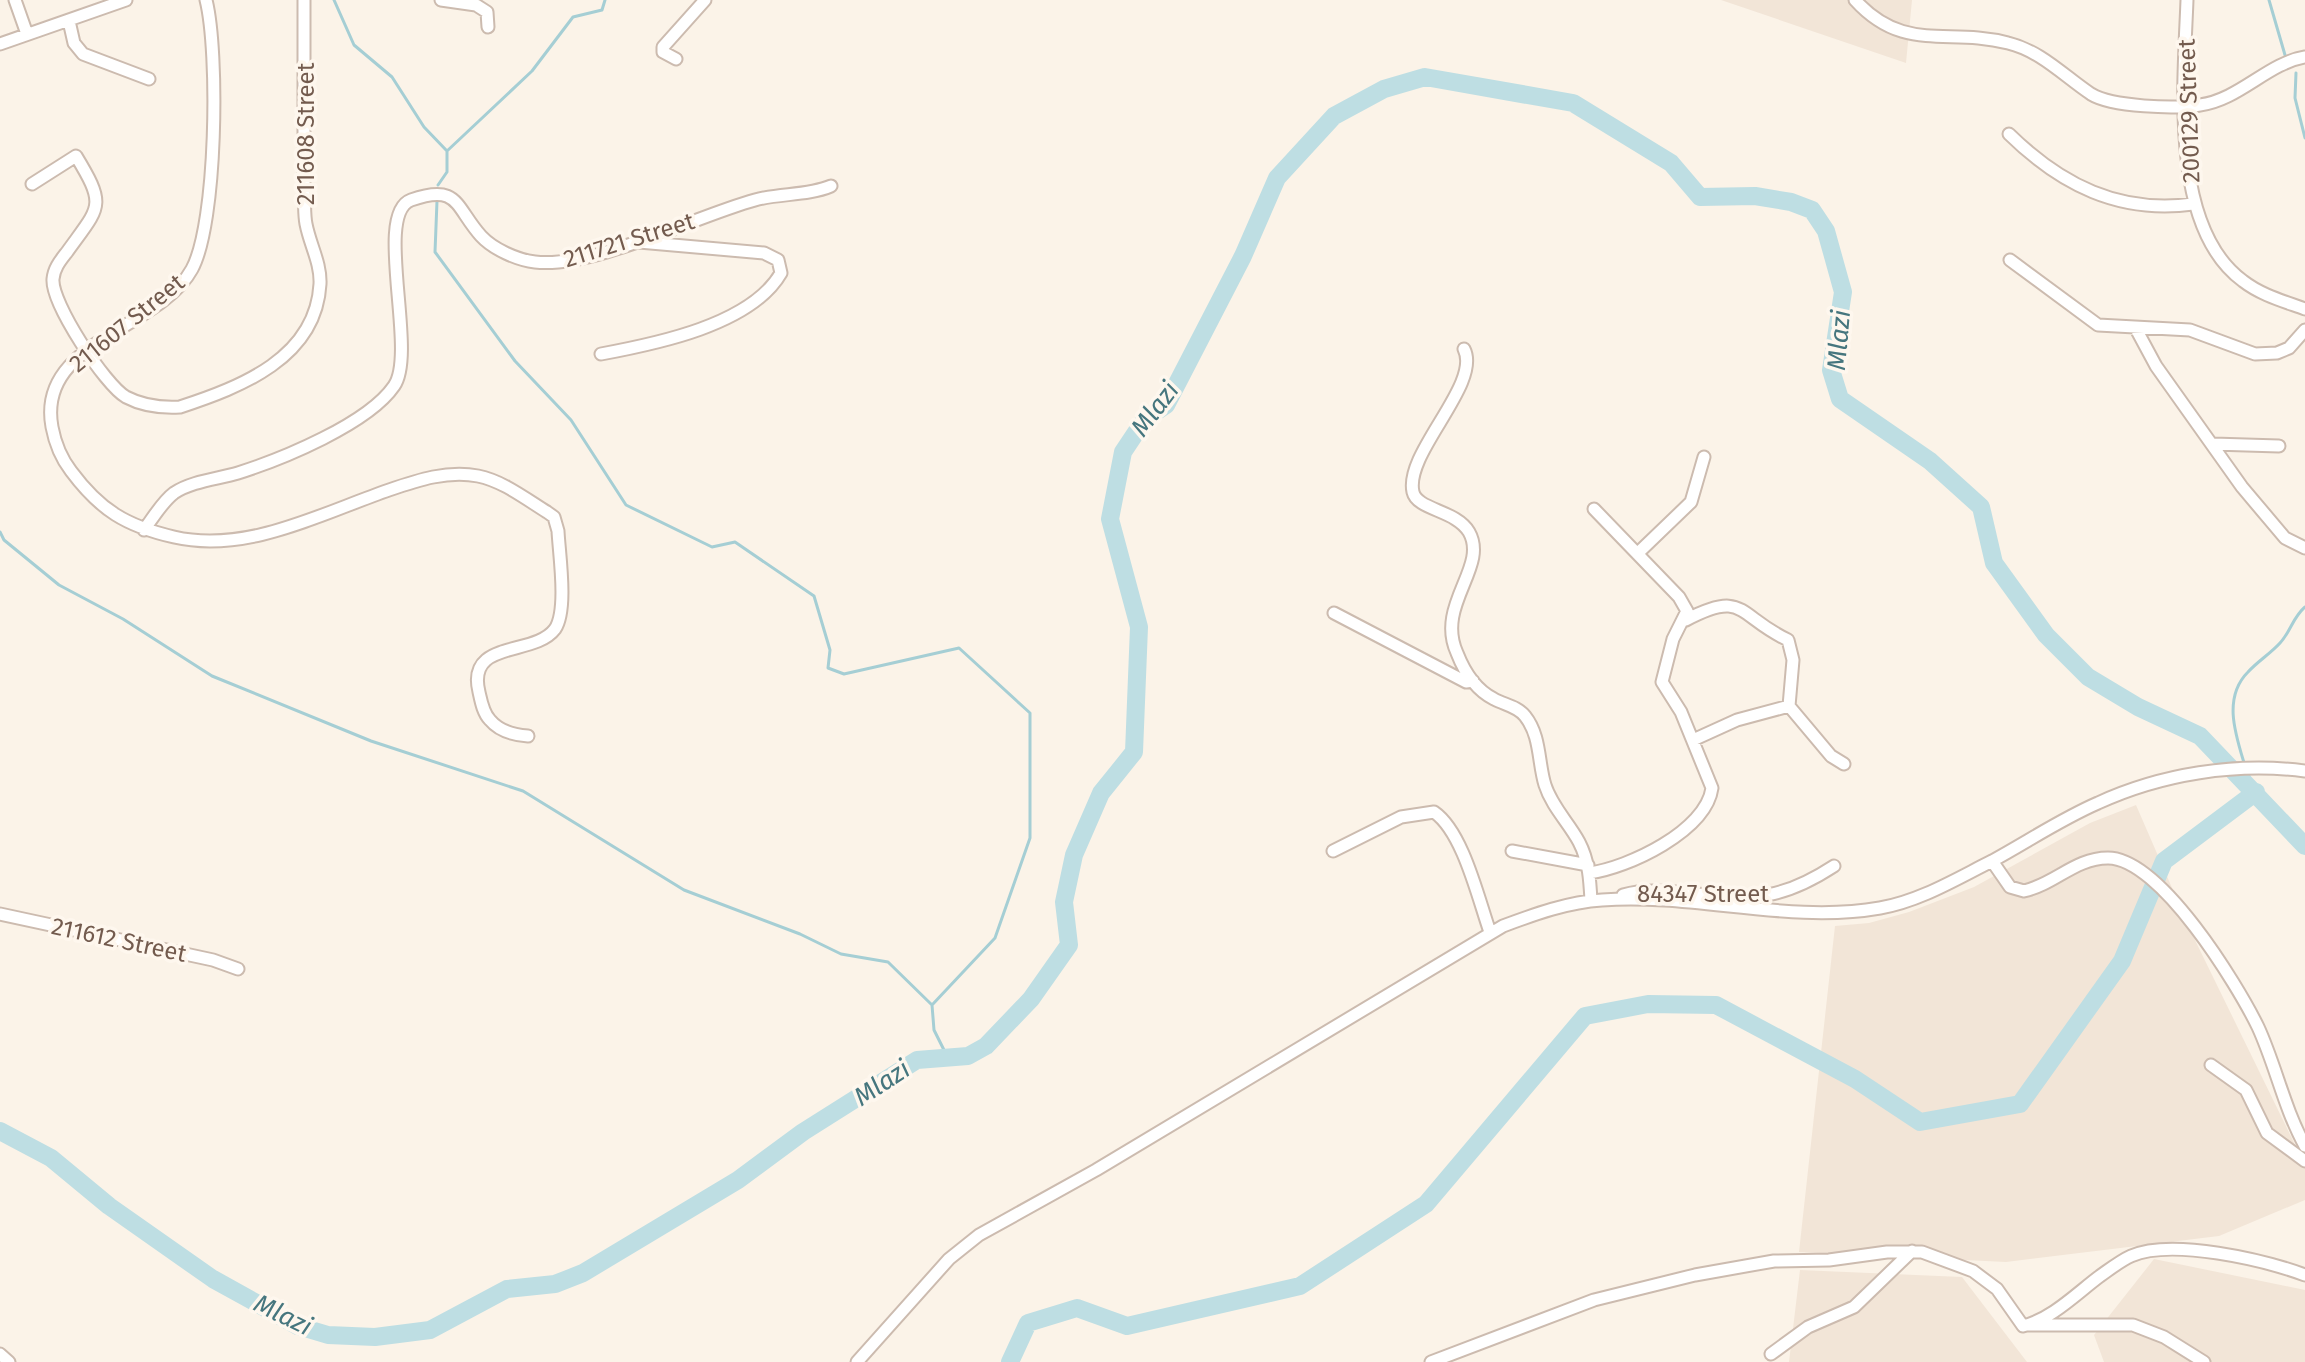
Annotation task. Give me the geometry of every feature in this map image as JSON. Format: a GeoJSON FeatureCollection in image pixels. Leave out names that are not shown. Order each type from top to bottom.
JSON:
{"type":"FeatureCollection","features":[{"type":"Feature","properties":{"kind":"street"},"geometry":{"type":"LineString","coordinates":[[15,0],[27,34]]}},
{"type":"Feature","properties":{"kind":"street"},"geometry":{"type":"LineString","coordinates":[[0,44],[126,0]]}},
{"type":"Feature","properties":{"kind":"street","name":"211607 Street"},"geometry":{"type":"LineString","coordinates":[[206,0],[212,32],[212,119],[206,231],[199,254],[179,287],[145,315],[87,350],[66,370],[53,396],[50,415],[55,443],[66,465],[89,495],[128,525],[185,540],[219,542],[243,539],[416,481],[455,474],[498,482],[554,517],[558,531],[561,589],[560,618],[555,628],[540,638],[491,656],[480,665],[478,674],[477,686],[486,717],[498,728],[528,736]]}},
{"type":"Feature","properties":{"kind":"street","name":"211608 Street"},"geometry":{"type":"LineString","coordinates":[[32,184],[76,156],[95,189],[97,207],[56,266],[53,286],[87,350],[112,386],[125,397],[165,408],[200,400],[293,351],[306,335],[315,316],[320,284],[318,262],[306,223],[304,193],[304,0]]}},
{"type":"Feature","properties":{"kind":"street"},"geometry":{"type":"LineString","coordinates":[[441,0],[484,8],[488,27]]}},
{"type":"Feature","properties":{"kind":"street"},"geometry":{"type":"LineString","coordinates":[[676,59],[663,52],[663,47],[705,0]]}},
{"type":"Feature","properties":{"kind":"street"},"geometry":{"type":"LineString","coordinates":[[1855,0],[1883,26],[1896,32],[2007,42],[2050,62],[2104,99],[2185,107],[2221,100],[2305,57]]}},
{"type":"Feature","properties":{"kind":"street","name":"200129 Street"},"geometry":{"type":"LineString","coordinates":[[2187,0],[2185,107],[2193,204],[2230,271],[2263,294],[2305,309]]}},
{"type":"Feature","properties":{"kind":"street"},"geometry":{"type":"LineString","coordinates":[[69,21],[74,43],[83,54],[149,79]]}},
{"type":"Feature","properties":{"kind":"street"},"geometry":{"type":"LineString","coordinates":[[2009,134],[2043,165],[2093,195],[2149,207],[2193,204]]}},
{"type":"Feature","properties":{"kind":"street","name":"211721 Street"},"geometry":{"type":"LineString","coordinates":[[144,530],[175,493],[286,455],[359,417],[395,385],[403,352],[395,289],[397,233],[400,209],[408,201],[438,194],[449,196],[460,205],[482,237],[500,249],[530,262],[555,262],[634,242],[755,200],[809,193],[831,186]]}},
{"type":"Feature","properties":{"kind":"street"},"geometry":{"type":"LineString","coordinates":[[601,354],[686,335],[762,295],[781,273],[778,260],[764,253],[634,242]]}},
{"type":"Feature","properties":{"kind":"street"},"geometry":{"type":"LineString","coordinates":[[2010,260],[2098,325],[2190,330],[2255,354],[2277,353],[2289,348],[2305,330]]}},
{"type":"Feature","properties":{"kind":"street"},"geometry":{"type":"LineString","coordinates":[[2135,327],[2156,366],[2274,528],[2305,548]]}},
{"type":"Feature","properties":{"kind":"street"},"geometry":{"type":"LineString","coordinates":[[1464,349],[1468,361],[1455,396],[1425,444],[1412,484],[1418,502],[1450,513],[1462,524],[1473,543],[1466,582],[1449,623],[1452,642],[1473,681],[1494,700],[1524,714],[1531,724],[1549,794],[1579,841],[1597,900]]}},
{"type":"Feature","properties":{"kind":"street"},"geometry":{"type":"LineString","coordinates":[[2213,444],[2279,446]]}},
{"type":"Feature","properties":{"kind":"street"},"geometry":{"type":"LineString","coordinates":[[1638,553],[1691,502],[1704,457]]}},
{"type":"Feature","properties":{"kind":"street"},"geometry":{"type":"LineString","coordinates":[[1594,509],[1679,597],[1687,611],[1686,620]]}},
{"type":"Feature","properties":{"kind":"street"},"geometry":{"type":"LineString","coordinates":[[1512,851],[1589,874],[1641,858],[1702,812],[1712,788],[1693,740],[1662,682],[1676,629],[1709,607],[1728,604],[1788,640],[1793,660],[1789,706],[1831,756],[1844,764]]}},
{"type":"Feature","properties":{"kind":"street"},"geometry":{"type":"LineString","coordinates":[[1334,613],[1466,682],[1473,681]]}},
{"type":"Feature","properties":{"kind":"street"},"geometry":{"type":"LineString","coordinates":[[1693,740],[1737,720],[1789,706]]}},
{"type":"Feature","properties":{"kind":"street"},"geometry":{"type":"LineString","coordinates":[[857,1362],[949,1259],[979,1235],[1096,1170],[1490,932],[1542,912],[1597,900],[1856,911],[1907,901],[1992,861],[2096,803],[2126,791],[2214,771],[2273,768],[2305,771]]}},
{"type":"Feature","properties":{"kind":"street"},"geometry":{"type":"LineString","coordinates":[[1333,851],[1401,817],[1434,812],[1446,824],[1462,855],[1490,932]]}},
{"type":"Feature","properties":{"kind":"street"},"geometry":{"type":"LineString","coordinates":[[1992,861],[2010,887],[2024,891],[2094,860],[2115,859],[2146,875],[2160,887],[2191,921],[2258,1027],[2283,1102],[2305,1146]]}},
{"type":"Feature","properties":{"kind":"street","name":"84347 Street"},"geometry":{"type":"LineString","coordinates":[[1597,900],[1650,890],[1763,896],[1802,887],[1834,866]]}},
{"type":"Feature","properties":{"kind":"street","name":"211612 Street"},"geometry":{"type":"LineString","coordinates":[[0,914],[213,960],[238,969]]}},
{"type":"Feature","properties":{"kind":"street"},"geometry":{"type":"LineString","coordinates":[[2211,1065],[2246,1090],[2267,1133],[2305,1161]]}},
{"type":"Feature","properties":{"kind":"street"},"geometry":{"type":"LineString","coordinates":[[2029,1325],[2131,1256],[2157,1250],[2251,1260],[2305,1275]]}},
{"type":"Feature","properties":{"kind":"street"},"geometry":{"type":"LineString","coordinates":[[1771,1354],[1808,1327],[1854,1307],[1912,1251]]}},
{"type":"Feature","properties":{"kind":"street"},"geometry":{"type":"LineString","coordinates":[[1431,1362],[1594,1300],[1695,1275],[1774,1261],[1912,1251],[1955,1262],[1987,1279],[2007,1301],[2018,1321],[2029,1325],[2133,1325],[2164,1337],[2204,1362]]}},
{"type":"Feature","properties":{"kind":"street"},"geometry":{"type":"LineString","coordinates":[[0,1354],[9,1362]]}},
{"type":"Feature","properties":{"kind":"shaded area"},"geometry":{"type":"Polygon","coordinates":[[[1721,0],[1912,0],[1906,63],[1721,0]]]}},
{"type":"Feature","properties":{"kind":"shaded area"},"geometry":{"type":"Polygon","coordinates":[[[2136,805],[2192,934],[2305,1165],[2305,1200],[2219,1236],[2006,1262],[1799,1252],[1835,926],[1869,923],[1909,912],[1974,887],[2090,823],[2136,805]]]}},
{"type":"Feature","properties":{"kind":"shaded area"},"geometry":{"type":"Polygon","coordinates":[[[2154,1259],[2305,1290],[2305,1362],[2104,1362],[2094,1335],[2154,1259]]]}},
{"type":"Feature","properties":{"kind":"shaded area"},"geometry":{"type":"Polygon","coordinates":[[[1800,1270],[1962,1277],[2027,1362],[1789,1362],[1800,1270]]]}},
{"type":"Feature","properties":{"kind":"waterway"},"geometry":{"type":"LineString","coordinates":[[334,0],[354,45],[392,77],[424,127],[447,151]]}},
{"type":"Feature","properties":{"kind":"waterway"},"geometry":{"type":"LineString","coordinates":[[438,185],[447,172],[447,151],[532,71],[573,17],[602,10],[605,0]]}},
{"type":"Feature","properties":{"kind":"waterway"},"geometry":{"type":"LineString","coordinates":[[2269,0],[2285,55]]}},
{"type":"Feature","properties":{"kind":"waterway"},"geometry":{"type":"LineString","coordinates":[[2296,73],[2295,98],[2305,138]]}},
{"type":"Feature","properties":{"kind":"waterway","name":"Mlazi"},"geometry":{"type":"LineString","coordinates":[[0,1131],[51,1158],[109,1206],[213,1279],[298,1326],[328,1335],[375,1337],[430,1330],[507,1289],[555,1284],[583,1273],[738,1180],[803,1132],[917,1060],[968,1056],[986,1046],[1031,999],[1069,945],[1064,902],[1074,855],[1101,793],[1134,752],[1139,627],[1110,519],[1123,452],[1145,419],[1166,405],[1243,256],[1277,178],[1334,116],[1384,89],[1425,77],[1573,103],[1671,163],[1700,197],[1755,196],[1791,202],[1812,210],[1826,231],[1843,292],[1831,370],[1840,399],[1930,461],[1981,507],[1994,563],[2046,635],[2088,677],[2138,707],[2200,736],[2305,846]]}},
{"type":"Feature","properties":{"kind":"waterway"},"geometry":{"type":"LineString","coordinates":[[437,201],[435,252],[515,361],[571,420],[626,505],[712,547],[735,542],[814,596],[830,650],[828,668],[844,674],[959,648],[1030,713],[1030,838],[995,938],[932,1005]]}},
{"type":"Feature","properties":{"kind":"waterway"},"geometry":{"type":"LineString","coordinates":[[0,532],[4,540],[59,585],[123,619],[212,676],[371,741],[523,791],[684,890],[800,934],[841,954],[888,962],[932,1005],[934,1030],[947,1056]]}},
{"type":"Feature","properties":{"kind":"waterway"},"geometry":{"type":"LineString","coordinates":[[2245,766],[2233,718],[2235,693],[2248,672],[2280,643],[2305,607]]}},
{"type":"Feature","properties":{"kind":"waterway"},"geometry":{"type":"LineString","coordinates":[[2248,773],[2252,788]]}},
{"type":"Feature","properties":{"kind":"waterway"},"geometry":{"type":"LineString","coordinates":[[1010,1362],[1028,1323],[1077,1308],[1127,1326],[1300,1286],[1426,1204],[1585,1016],[1648,1004],[1716,1005],[1855,1079],[1920,1122],[2020,1104],[2122,961],[2164,861],[2256,792]]}}]}
